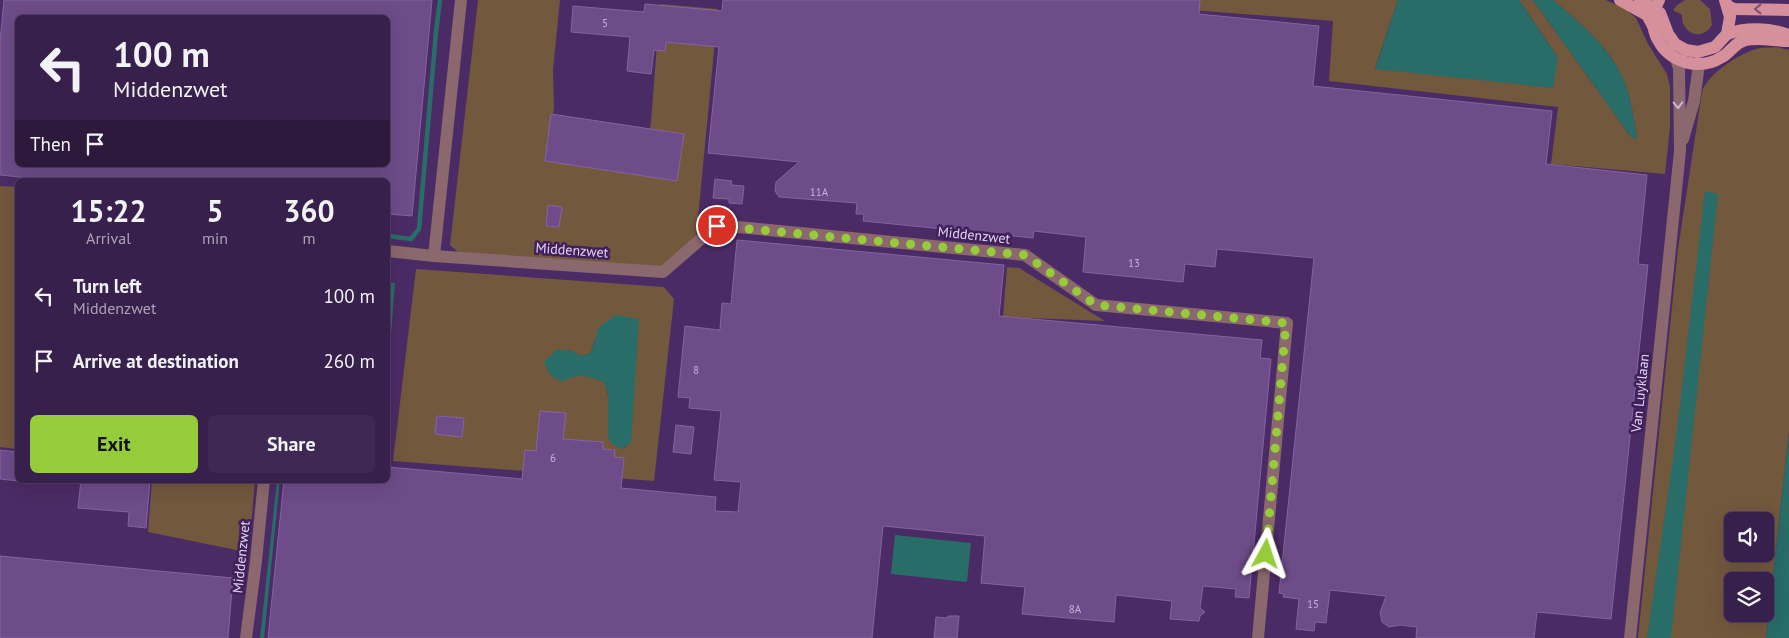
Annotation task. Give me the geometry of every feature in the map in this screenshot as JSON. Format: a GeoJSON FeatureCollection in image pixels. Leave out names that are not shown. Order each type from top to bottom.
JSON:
{"type":"FeatureCollection","features":[{"type":"Feature","properties":{"kind":"main road"},"geometry":{"type":"LineString","coordinates":[[1620,0],[1647,15],[1658,42],[1676,59],[1688,63],[1699,64],[1716,60],[1734,45],[1741,42],[1756,39],[1789,41]]}},
{"type":"Feature","properties":{"kind":"main road"},"geometry":{"type":"LineString","coordinates":[[1640,0],[1657,4]]}},
{"type":"Feature","properties":{"kind":"main road"},"geometry":{"type":"LineString","coordinates":[[1771,0],[1789,4]]}},
{"type":"Feature","properties":{"kind":"main road"},"geometry":{"type":"LineString","coordinates":[[1657,4],[1663,16],[1668,34],[1675,44],[1692,52],[1704,52],[1715,47],[1727,34],[1730,17],[1726,3]]}},
{"type":"Feature","properties":{"kind":"main road"},"geometry":{"type":"LineString","coordinates":[[1726,3],[1734,9],[1789,10]]}},
{"type":"Feature","properties":{"kind":"main road"},"geometry":{"type":"LineString","coordinates":[[1653,26],[1657,4]]}},
{"type":"Feature","properties":{"kind":"main road"},"geometry":{"type":"LineString","coordinates":[[1727,34],[1747,29],[1780,32],[1789,35]]}},
{"type":"Feature","properties":{"kind":"main road"},"geometry":{"type":"LineString","coordinates":[[1699,64],[1704,52]]}},
{"type":"Feature","properties":{"kind":"street"},"geometry":{"type":"LineString","coordinates":[[434,256],[461,0]]}},
{"type":"Feature","properties":{"kind":"street","name":"Van Luyklaan"},"geometry":{"type":"LineString","coordinates":[[1630,638],[1680,151],[1679,68],[1676,59]]}},
{"type":"Feature","properties":{"kind":"street","name":"Van Luyklaan"},"geometry":{"type":"LineString","coordinates":[[1680,151],[1694,101],[1699,64]]}},
{"type":"Feature","properties":{"kind":"street","name":"Middenzwet"},"geometry":{"type":"LineString","coordinates":[[390,251],[662,272],[717,226],[1025,255],[1096,305],[1286,323],[1258,638]]}},
{"type":"Feature","properties":{"kind":"street","name":"Middenzwet"},"geometry":{"type":"LineString","coordinates":[[246,638],[264,483]]}},
{"type":"Feature","properties":{"kind":"shaded area"},"geometry":{"type":"Polygon","coordinates":[[[478,0],[560,0],[553,70],[554,108],[547,159],[643,172],[651,122],[660,4],[718,9],[696,239],[663,268],[458,252],[450,245],[478,0]]]}},
{"type":"Feature","properties":{"kind":"shaded area"},"geometry":{"type":"Polygon","coordinates":[[[1193,0],[1398,0],[1375,68],[1558,58],[1519,0],[1533,0],[1631,137],[1637,138],[1629,95],[1611,57],[1593,36],[1553,0],[1606,0],[1627,10],[1636,18],[1648,44],[1667,74],[1670,87],[1670,127],[1665,174],[1551,164],[1558,107],[1329,81],[1333,21],[1192,10],[1193,0]]]}},
{"type":"Feature","properties":{"kind":"shaded area"},"geometry":{"type":"Polygon","coordinates":[[[1398,0],[1519,0],[1558,58],[1553,88],[1375,69],[1398,0]]]}},
{"type":"Feature","properties":{"kind":"shaded area"},"geometry":{"type":"Polygon","coordinates":[[[1533,0],[1553,0],[1603,46],[1624,81],[1632,109],[1637,138],[1631,137],[1533,0]]]}},
{"type":"Feature","properties":{"kind":"shaded area"},"geometry":{"type":"Polygon","coordinates":[[[1685,0],[1700,0],[1710,9],[1712,25],[1708,30],[1698,34],[1688,31],[1683,22],[1682,15],[1673,10],[1685,0]]]}},
{"type":"Feature","properties":{"kind":"shaded area"},"geometry":{"type":"Polygon","coordinates":[[[1776,47],[1789,50],[1789,432],[1773,572],[1724,572],[1724,622],[1768,622],[1766,638],[1638,638],[1678,249],[1702,92],[1710,78],[1724,66],[1741,55],[1761,48],[1776,47]]]}},
{"type":"Feature","properties":{"kind":"shaded area"},"geometry":{"type":"Polygon","coordinates":[[[0,186],[15,187],[15,449],[0,447],[0,186]]]}},
{"type":"Feature","properties":{"kind":"shaded area"},"geometry":{"type":"Polygon","coordinates":[[[1705,191],[1718,194],[1671,638],[1647,638],[1676,438],[1705,191]]]}},
{"type":"Feature","properties":{"kind":"shaded area"},"geometry":{"type":"Polygon","coordinates":[[[1007,267],[1019,268],[1105,321],[1003,317],[1007,267]]]}},
{"type":"Feature","properties":{"kind":"shaded area"},"geometry":{"type":"Polygon","coordinates":[[[416,269],[664,287],[674,299],[654,481],[393,461],[416,269]],[[595,339],[591,353],[581,356],[570,350],[571,376],[583,374],[604,382],[608,395],[608,437],[624,449],[631,441],[595,339]]]}},
{"type":"Feature","properties":{"kind":"shaded area"},"geometry":{"type":"Polygon","coordinates":[[[390,282],[395,283],[390,347],[390,282]]]}},
{"type":"Feature","properties":{"kind":"shaded area"},"geometry":{"type":"Polygon","coordinates":[[[616,315],[639,319],[631,442],[623,449],[612,444],[608,437],[608,395],[604,382],[578,376],[562,382],[550,375],[544,362],[556,350],[570,350],[581,356],[591,353],[599,327],[616,315]]]}},
{"type":"Feature","properties":{"kind":"shaded area"},"geometry":{"type":"Polygon","coordinates":[[[1789,432],[1789,638],[1766,638],[1768,622],[1774,622],[1773,572],[1789,432]]]}},
{"type":"Feature","properties":{"kind":"shaded area"},"geometry":{"type":"Polygon","coordinates":[[[152,483],[255,483],[250,539],[241,551],[148,532],[152,483]]]}},
{"type":"Feature","properties":{"kind":"shaded area"},"geometry":{"type":"Polygon","coordinates":[[[277,483],[280,483],[264,638],[260,638],[277,483]]]}},
{"type":"Feature","properties":{"kind":"shaded area"},"geometry":{"type":"Polygon","coordinates":[[[895,535],[971,543],[967,582],[891,574],[895,535]]]}},
{"type":"Feature","properties":{"kind":"building"},"geometry":{"type":"Polygon","coordinates":[[[4,0],[432,0],[412,216],[390,214],[390,178],[29,178],[0,175],[0,41],[4,0]]]}},
{"type":"Feature","properties":{"kind":"building"},"geometry":{"type":"Polygon","coordinates":[[[723,0],[1200,0],[1199,14],[1319,26],[1313,86],[1552,111],[1546,164],[1647,175],[1638,264],[1648,265],[1611,619],[1537,612],[1534,638],[1416,638],[1417,627],[1400,625],[1389,627],[1382,622],[1380,613],[1386,596],[1330,590],[1326,623],[1315,622],[1314,631],[1296,629],[1299,599],[1283,597],[1284,594],[1279,593],[1314,258],[1217,249],[1215,267],[1185,264],[1183,282],[1083,272],[1086,237],[1034,231],[1033,238],[863,221],[864,214],[856,214],[857,203],[779,197],[775,191],[776,182],[799,162],[708,153],[719,47],[666,42],[665,51],[654,50],[651,74],[627,71],[630,37],[571,32],[573,6],[644,12],[645,4],[722,11],[723,0]]]}},
{"type":"Feature","properties":{"kind":"building"},"geometry":{"type":"Polygon","coordinates":[[[551,114],[684,134],[677,181],[545,161],[551,114]]]}},
{"type":"Feature","properties":{"kind":"building"},"geometry":{"type":"Polygon","coordinates":[[[715,179],[732,181],[731,185],[744,186],[742,204],[729,203],[729,199],[713,198],[715,179]]]}},
{"type":"Feature","properties":{"kind":"building"},"geometry":{"type":"Polygon","coordinates":[[[548,205],[562,207],[559,227],[546,226],[548,205]]]}},
{"type":"Feature","properties":{"kind":"building"},"geometry":{"type":"Polygon","coordinates":[[[737,240],[1004,265],[999,316],[1262,340],[1260,358],[1271,359],[1249,598],[1235,597],[1236,589],[1203,586],[1200,608],[1205,612],[1200,616],[1199,621],[1170,619],[1172,601],[1116,595],[1114,622],[1022,614],[1025,587],[981,583],[985,536],[883,526],[872,638],[268,638],[284,483],[390,483],[390,467],[522,479],[525,450],[536,451],[540,411],[566,413],[563,439],[603,442],[603,449],[615,450],[614,457],[624,458],[621,488],[716,497],[715,511],[738,512],[741,482],[714,480],[721,411],[689,408],[690,398],[678,397],[685,326],[720,330],[722,303],[731,304],[737,240]]]}},
{"type":"Feature","properties":{"kind":"building"},"geometry":{"type":"Polygon","coordinates":[[[437,416],[464,418],[462,437],[435,434],[437,416]]]}},
{"type":"Feature","properties":{"kind":"building"},"geometry":{"type":"Polygon","coordinates":[[[676,425],[694,427],[691,454],[673,452],[676,425]]]}},
{"type":"Feature","properties":{"kind":"building"},"geometry":{"type":"Polygon","coordinates":[[[0,450],[15,452],[15,481],[0,479],[0,450]]]}},
{"type":"Feature","properties":{"kind":"building"},"geometry":{"type":"Polygon","coordinates":[[[81,483],[150,483],[146,528],[128,526],[129,512],[78,508],[81,483]]]}},
{"type":"Feature","properties":{"kind":"building"},"geometry":{"type":"Polygon","coordinates":[[[0,556],[233,578],[228,638],[0,638],[0,556]]]}},
{"type":"Feature","properties":{"kind":"building"},"geometry":{"type":"Polygon","coordinates":[[[949,616],[959,616],[957,638],[934,638],[936,617],[946,618],[949,616]]]}},
{"type":"Feature","properties":{"kind":"waterway"},"geometry":{"type":"LineString","coordinates":[[390,236],[411,239],[419,229],[440,0]]}},
{"type":"Feature","properties":{"kind":"route"},"geometry":{"type":"LineString","coordinates":[[717,226],[1025,255],[1096,305],[1286,323],[1266,554]]}}]}
